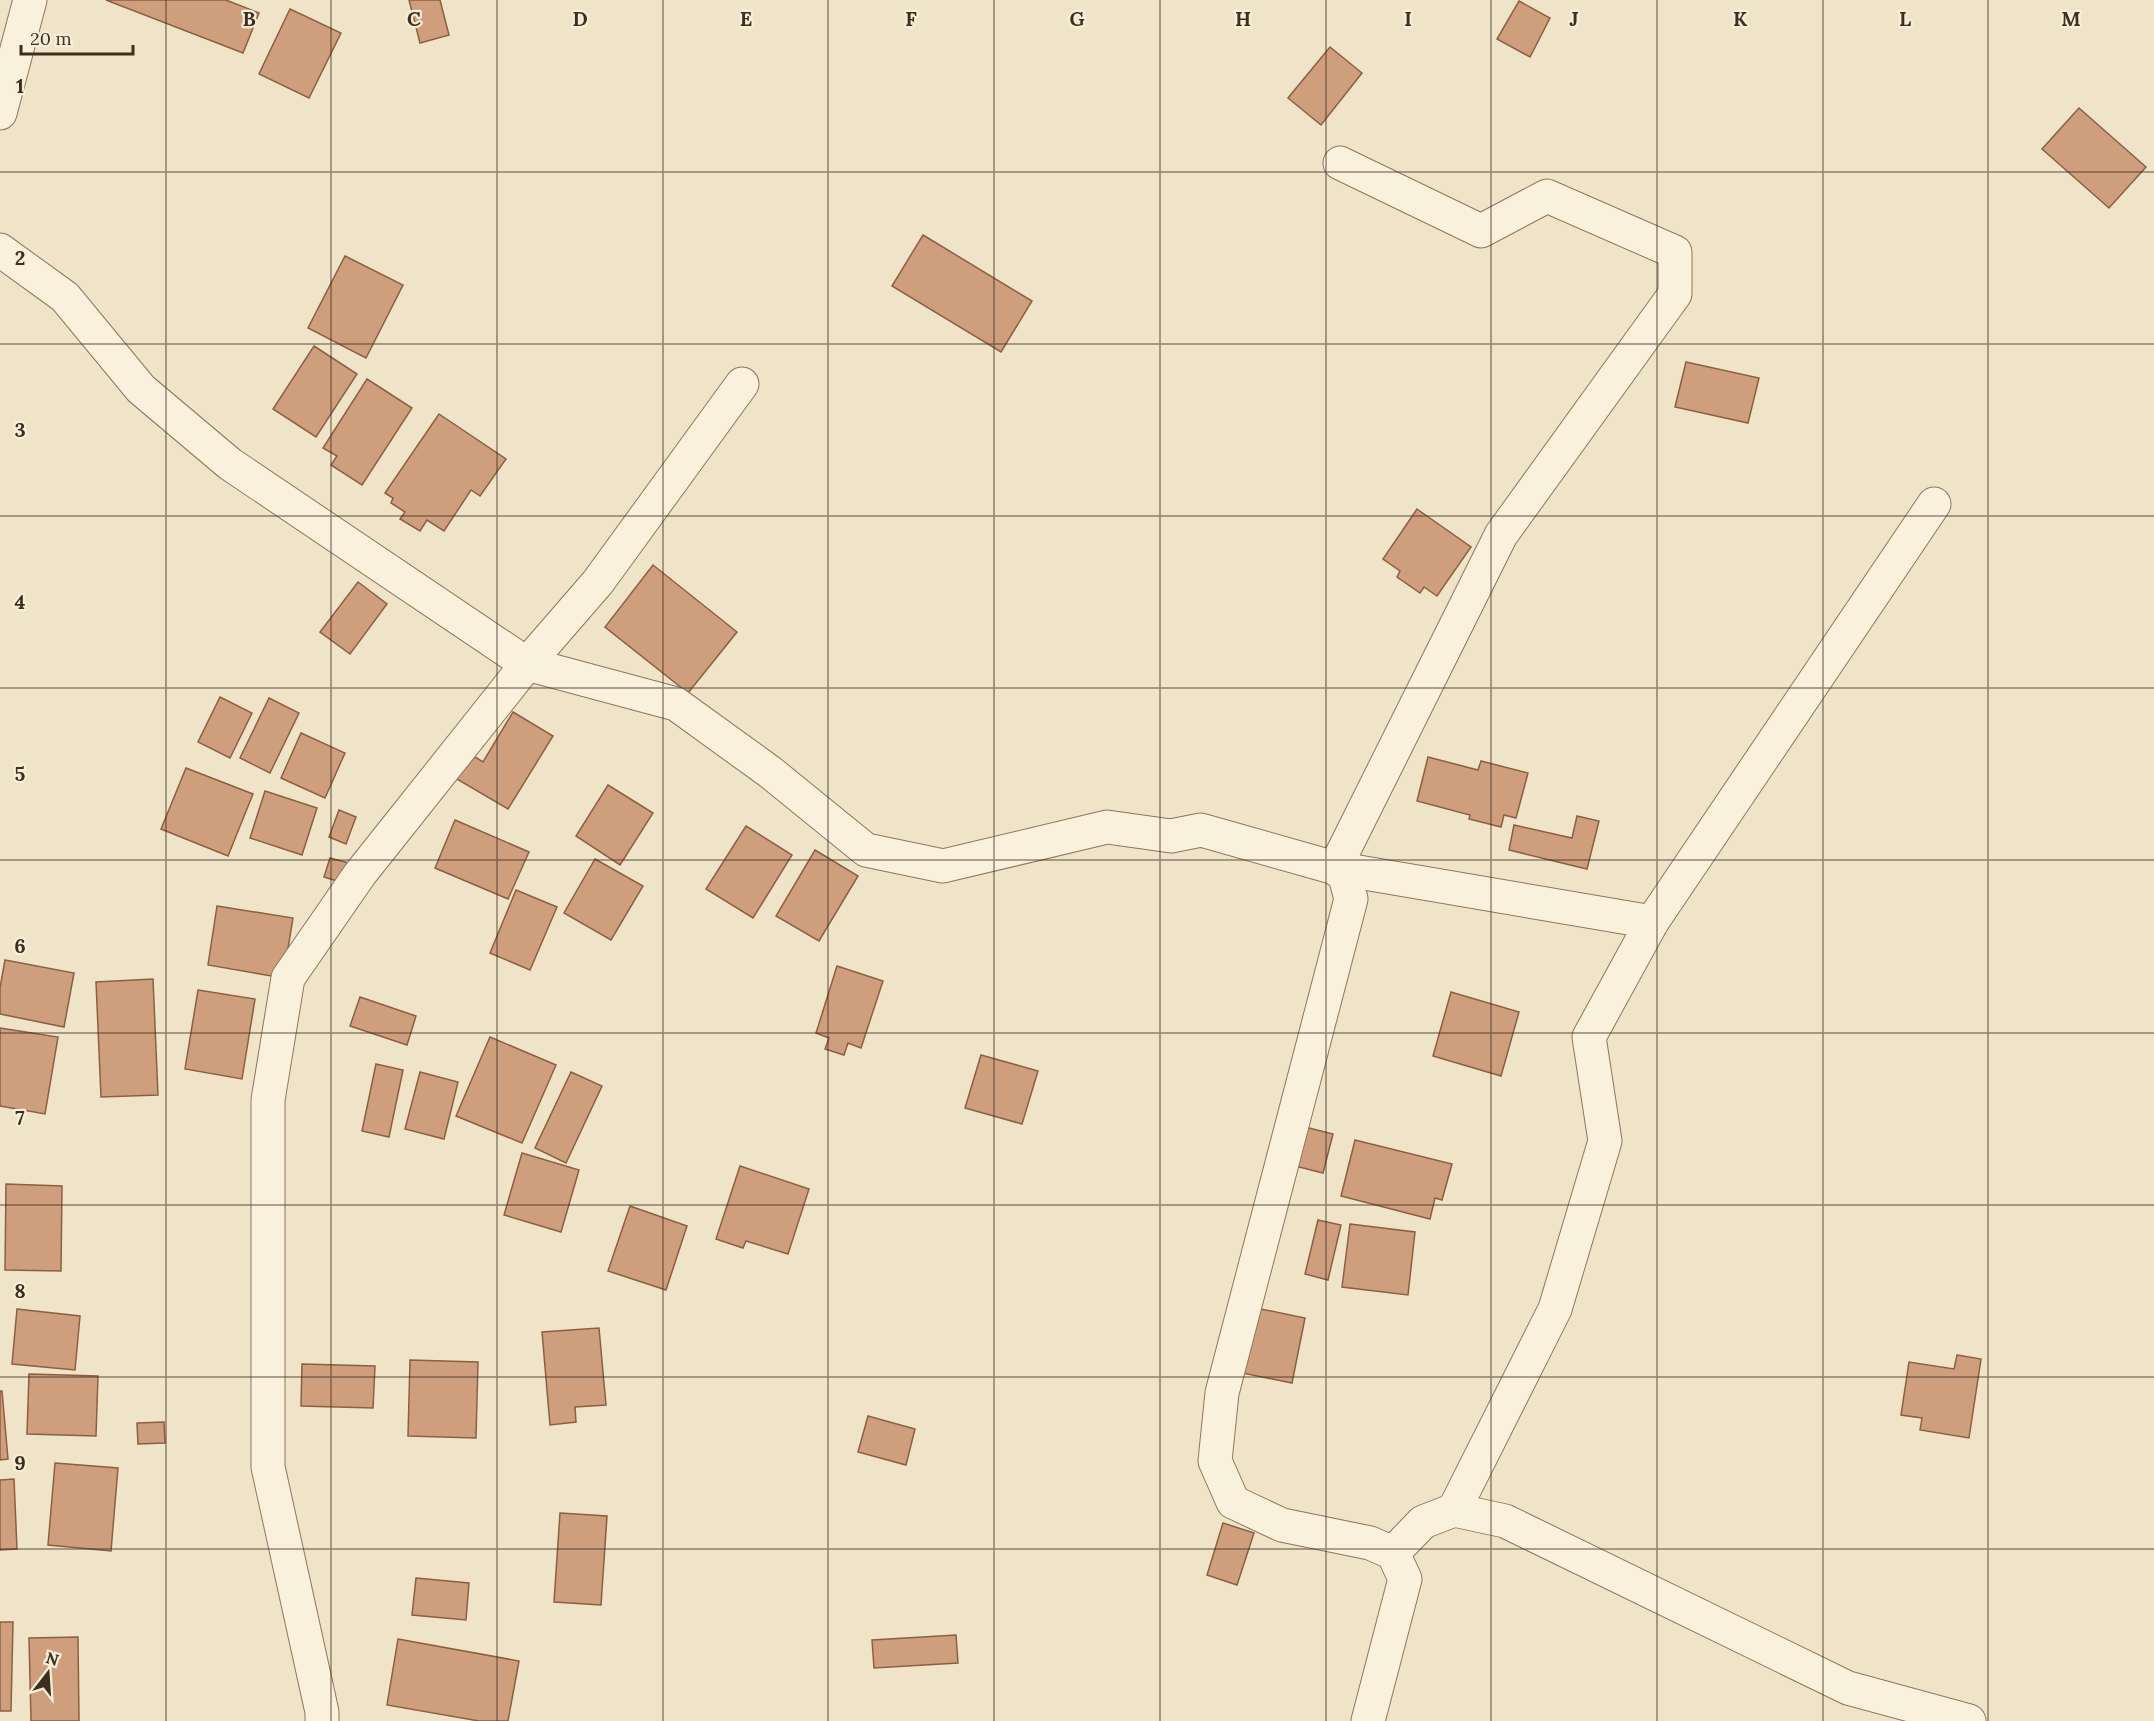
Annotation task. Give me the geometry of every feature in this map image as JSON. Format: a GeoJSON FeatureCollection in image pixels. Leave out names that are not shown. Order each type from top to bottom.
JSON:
{"type":"FeatureCollection","features":[{"type":"Feature","properties":{"kind":"street"},"geometry":{"type":"LineString","coordinates":[[0,113],[30,0]]}},
{"type":"Feature","properties":{"kind":"street"},"geometry":{"type":"LineString","coordinates":[[1335,867],[1501,535],[1676,294],[1675,252],[1547,196],[1481,231],[1340,163]]}},
{"type":"Feature","properties":{"kind":"street"},"geometry":{"type":"LineString","coordinates":[[0,250],[65,297],[141,389],[230,464],[527,664],[676,704],[770,772],[866,850],[943,866],[1107,827],[1171,836],[1201,830],[1335,867],[1652,922]]}},
{"type":"Feature","properties":{"kind":"street"},"geometry":{"type":"LineString","coordinates":[[322,1721],[322,1712],[268,1467],[268,1100],[288,978],[360,874],[527,664],[598,582],[742,384]]}},
{"type":"Feature","properties":{"kind":"street"},"geometry":{"type":"LineString","coordinates":[[1454,1510],[1555,1309],[1605,1141],[1589,1037],[1652,922],[1934,504]]}},
{"type":"Feature","properties":{"kind":"street"},"geometry":{"type":"LineString","coordinates":[[1335,867],[1346,876],[1352,898],[1222,1393],[1215,1461],[1233,1502],[1281,1525],[1370,1543],[1393,1553],[1405,1579],[1368,1721]]}},
{"type":"Feature","properties":{"kind":"street"},"geometry":{"type":"LineString","coordinates":[[1393,1553],[1423,1522],[1454,1510],[1505,1521],[1848,1688],[1969,1721]]}},
{"type":"Feature","properties":{"kind":"building"},"geometry":{"type":"Polygon","coordinates":[[[106,0],[226,0],[259,13],[243,53],[106,0]]]}},
{"type":"Feature","properties":{"kind":"building"},"geometry":{"type":"Polygon","coordinates":[[[409,0],[440,0],[449,35],[420,43],[409,0]]]}},
{"type":"Feature","properties":{"kind":"building"},"geometry":{"type":"Polygon","coordinates":[[[1519,1],[1550,18],[1530,57],[1497,39],[1519,1]]]}},
{"type":"Feature","properties":{"kind":"building"},"geometry":{"type":"Polygon","coordinates":[[[290,9],[341,33],[309,98],[259,74],[290,9]]]}},
{"type":"Feature","properties":{"kind":"building"},"geometry":{"type":"Polygon","coordinates":[[[1330,47],[1362,73],[1321,125],[1288,98],[1330,47]]]}},
{"type":"Feature","properties":{"kind":"building"},"geometry":{"type":"Polygon","coordinates":[[[2079,108],[2146,167],[2109,208],[2042,149],[2079,108]]]}},
{"type":"Feature","properties":{"kind":"building"},"geometry":{"type":"Polygon","coordinates":[[[923,235],[1032,301],[1001,352],[892,286],[923,235]]]}},
{"type":"Feature","properties":{"kind":"building"},"geometry":{"type":"Polygon","coordinates":[[[345,256],[403,285],[366,358],[308,328],[345,256]]]}},
{"type":"Feature","properties":{"kind":"building"},"geometry":{"type":"Polygon","coordinates":[[[314,346],[357,374],[316,437],[273,409],[314,346]]]}},
{"type":"Feature","properties":{"kind":"building"},"geometry":{"type":"Polygon","coordinates":[[[1686,362],[1759,378],[1748,423],[1675,407],[1686,362]]]}},
{"type":"Feature","properties":{"kind":"building"},"geometry":{"type":"Polygon","coordinates":[[[367,379],[412,408],[362,485],[331,465],[337,456],[323,448],[367,379]]]}},
{"type":"Feature","properties":{"kind":"building"},"geometry":{"type":"Polygon","coordinates":[[[439,414],[506,459],[480,496],[471,490],[444,531],[427,520],[420,531],[400,519],[405,512],[391,503],[393,498],[385,493],[439,414]]]}},
{"type":"Feature","properties":{"kind":"building"},"geometry":{"type":"Polygon","coordinates":[[[1417,509],[1471,547],[1437,596],[1424,587],[1420,593],[1397,577],[1400,571],[1383,559],[1417,509]]]}},
{"type":"Feature","properties":{"kind":"building"},"geometry":{"type":"Polygon","coordinates":[[[653,565],[737,632],[688,693],[605,627],[653,565]]]}},
{"type":"Feature","properties":{"kind":"building"},"geometry":{"type":"Polygon","coordinates":[[[358,582],[387,604],[350,654],[320,632],[358,582]]]}},
{"type":"Feature","properties":{"kind":"building"},"geometry":{"type":"Polygon","coordinates":[[[220,697],[252,713],[230,758],[198,742],[220,697]]]}},
{"type":"Feature","properties":{"kind":"building"},"geometry":{"type":"Polygon","coordinates":[[[269,698],[299,713],[270,773],[240,758],[269,698]]]}},
{"type":"Feature","properties":{"kind":"building"},"geometry":{"type":"Polygon","coordinates":[[[513,712],[553,736],[508,809],[450,775],[464,750],[483,762],[513,712]]]}},
{"type":"Feature","properties":{"kind":"building"},"geometry":{"type":"Polygon","coordinates":[[[301,733],[345,753],[325,798],[281,778],[301,733]]]}},
{"type":"Feature","properties":{"kind":"building"},"geometry":{"type":"Polygon","coordinates":[[[1428,757],[1478,770],[1481,761],[1528,773],[1516,818],[1504,815],[1501,827],[1469,819],[1470,815],[1417,801],[1428,757]]]}},
{"type":"Feature","properties":{"kind":"building"},"geometry":{"type":"Polygon","coordinates":[[[186,768],[253,794],[228,856],[161,829],[186,768]]]}},
{"type":"Feature","properties":{"kind":"building"},"geometry":{"type":"Polygon","coordinates":[[[608,785],[653,813],[620,865],[576,836],[608,785]]]}},
{"type":"Feature","properties":{"kind":"building"},"geometry":{"type":"Polygon","coordinates":[[[265,791],[317,808],[302,855],[250,838],[265,791]]]}},
{"type":"Feature","properties":{"kind":"building"},"geometry":{"type":"Polygon","coordinates":[[[339,810],[356,817],[346,844],[329,837],[339,810]]]}},
{"type":"Feature","properties":{"kind":"building"},"geometry":{"type":"Polygon","coordinates":[[[1577,816],[1599,821],[1587,869],[1509,850],[1514,825],[1572,838],[1577,816]]]}},
{"type":"Feature","properties":{"kind":"building"},"geometry":{"type":"Polygon","coordinates":[[[455,820],[529,852],[508,899],[435,868],[455,820]]]}},
{"type":"Feature","properties":{"kind":"building"},"geometry":{"type":"Polygon","coordinates":[[[746,826],[792,855],[753,918],[706,889],[746,826]]]}},
{"type":"Feature","properties":{"kind":"building"},"geometry":{"type":"Polygon","coordinates":[[[815,850],[858,876],[819,941],[776,916],[815,850]]]}},
{"type":"Feature","properties":{"kind":"building"},"geometry":{"type":"Polygon","coordinates":[[[330,858],[349,863],[343,883],[324,877],[330,858]]]}},
{"type":"Feature","properties":{"kind":"building"},"geometry":{"type":"Polygon","coordinates":[[[595,859],[643,886],[611,940],[564,913],[595,859]]]}},
{"type":"Feature","properties":{"kind":"building"},"geometry":{"type":"Polygon","coordinates":[[[516,890],[557,907],[530,970],[490,953],[516,890]]]}},
{"type":"Feature","properties":{"kind":"building"},"geometry":{"type":"Polygon","coordinates":[[[217,906],[293,918],[283,978],[208,965],[217,906]]]}},
{"type":"Feature","properties":{"kind":"building"},"geometry":{"type":"Polygon","coordinates":[[[5,960],[74,973],[64,1027],[0,1014],[0,988],[5,960]]]}},
{"type":"Feature","properties":{"kind":"building"},"geometry":{"type":"Polygon","coordinates":[[[837,966],[883,981],[861,1048],[848,1043],[844,1055],[825,1049],[829,1038],[816,1033],[837,966]]]}},
{"type":"Feature","properties":{"kind":"building"},"geometry":{"type":"Polygon","coordinates":[[[153,979],[158,1095],[101,1097],[96,982],[153,979]]]}},
{"type":"Feature","properties":{"kind":"building"},"geometry":{"type":"Polygon","coordinates":[[[198,990],[255,999],[242,1079],[185,1069],[198,990]]]}},
{"type":"Feature","properties":{"kind":"building"},"geometry":{"type":"Polygon","coordinates":[[[1451,992],[1519,1012],[1501,1076],[1433,1056],[1451,992]]]}},
{"type":"Feature","properties":{"kind":"building"},"geometry":{"type":"Polygon","coordinates":[[[360,997],[416,1016],[407,1045],[350,1026],[360,997]]]}},
{"type":"Feature","properties":{"kind":"building"},"geometry":{"type":"Polygon","coordinates":[[[0,1028],[58,1037],[45,1114],[0,1106],[0,1028]]]}},
{"type":"Feature","properties":{"kind":"building"},"geometry":{"type":"Polygon","coordinates":[[[490,1037],[556,1065],[522,1143],[456,1116],[490,1037]]]}},
{"type":"Feature","properties":{"kind":"building"},"geometry":{"type":"Polygon","coordinates":[[[981,1055],[1038,1071],[1022,1124],[965,1108],[981,1055]]]}},
{"type":"Feature","properties":{"kind":"building"},"geometry":{"type":"Polygon","coordinates":[[[376,1064],[403,1070],[389,1137],[362,1131],[376,1064]]]}},
{"type":"Feature","properties":{"kind":"building"},"geometry":{"type":"Polygon","coordinates":[[[420,1072],[458,1082],[444,1139],[405,1129],[420,1072]]]}},
{"type":"Feature","properties":{"kind":"building"},"geometry":{"type":"Polygon","coordinates":[[[571,1072],[602,1086],[566,1163],[535,1148],[571,1072]]]}},
{"type":"Feature","properties":{"kind":"building"},"geometry":{"type":"Polygon","coordinates":[[[1301,1126],[1333,1134],[1323,1173],[1291,1165],[1301,1126]]]}},
{"type":"Feature","properties":{"kind":"building"},"geometry":{"type":"Polygon","coordinates":[[[1355,1140],[1452,1164],[1442,1200],[1435,1198],[1430,1219],[1341,1196],[1355,1140]]]}},
{"type":"Feature","properties":{"kind":"building"},"geometry":{"type":"Polygon","coordinates":[[[522,1153],[579,1170],[561,1232],[504,1215],[522,1153]]]}},
{"type":"Feature","properties":{"kind":"building"},"geometry":{"type":"Polygon","coordinates":[[[740,1166],[809,1189],[788,1254],[746,1241],[743,1248],[716,1239],[740,1166]]]}},
{"type":"Feature","properties":{"kind":"building"},"geometry":{"type":"Polygon","coordinates":[[[6,1184],[62,1186],[61,1271],[5,1270],[6,1184]]]}},
{"type":"Feature","properties":{"kind":"building"},"geometry":{"type":"Polygon","coordinates":[[[630,1206],[687,1226],[666,1290],[608,1271],[630,1206]]]}},
{"type":"Feature","properties":{"kind":"building"},"geometry":{"type":"Polygon","coordinates":[[[1318,1220],[1341,1225],[1328,1280],[1305,1274],[1318,1220]]]}},
{"type":"Feature","properties":{"kind":"building"},"geometry":{"type":"Polygon","coordinates":[[[1350,1224],[1415,1232],[1408,1295],[1342,1287],[1350,1224]]]}},
{"type":"Feature","properties":{"kind":"building"},"geometry":{"type":"Polygon","coordinates":[[[1256,1308],[1305,1318],[1292,1383],[1242,1373],[1256,1308]]]}},
{"type":"Feature","properties":{"kind":"building"},"geometry":{"type":"Polygon","coordinates":[[[17,1309],[80,1316],[75,1370],[12,1364],[17,1309]]]}},
{"type":"Feature","properties":{"kind":"building"},"geometry":{"type":"Polygon","coordinates":[[[599,1328],[606,1405],[575,1407],[576,1422],[550,1425],[542,1332],[599,1328]]]}},
{"type":"Feature","properties":{"kind":"building"},"geometry":{"type":"Polygon","coordinates":[[[1957,1355],[1981,1359],[1969,1438],[1920,1430],[1922,1418],[1901,1415],[1909,1362],[1954,1369],[1957,1355]]]}},
{"type":"Feature","properties":{"kind":"building"},"geometry":{"type":"Polygon","coordinates":[[[410,1360],[478,1362],[476,1438],[408,1436],[410,1360]]]}},
{"type":"Feature","properties":{"kind":"building"},"geometry":{"type":"Polygon","coordinates":[[[302,1364],[375,1366],[373,1408],[301,1406],[302,1364]]]}},
{"type":"Feature","properties":{"kind":"building"},"geometry":{"type":"Polygon","coordinates":[[[29,1374],[98,1376],[96,1436],[27,1434],[29,1374]]]}},
{"type":"Feature","properties":{"kind":"building"},"geometry":{"type":"Polygon","coordinates":[[[0,1391],[2,1391],[8,1459],[0,1460],[0,1391]]]}},
{"type":"Feature","properties":{"kind":"building"},"geometry":{"type":"Polygon","coordinates":[[[868,1416],[915,1429],[906,1465],[858,1452],[868,1416]]]}},
{"type":"Feature","properties":{"kind":"building"},"geometry":{"type":"Polygon","coordinates":[[[164,1422],[165,1443],[138,1444],[137,1423],[164,1422]]]}},
{"type":"Feature","properties":{"kind":"building"},"geometry":{"type":"Polygon","coordinates":[[[55,1463],[118,1468],[111,1551],[48,1545],[55,1463]]]}},
{"type":"Feature","properties":{"kind":"building"},"geometry":{"type":"Polygon","coordinates":[[[14,1479],[17,1549],[0,1550],[0,1480],[14,1479]]]}},
{"type":"Feature","properties":{"kind":"building"},"geometry":{"type":"Polygon","coordinates":[[[560,1513],[607,1516],[601,1605],[554,1602],[560,1513]]]}},
{"type":"Feature","properties":{"kind":"building"},"geometry":{"type":"Polygon","coordinates":[[[1223,1523],[1254,1533],[1237,1585],[1207,1575],[1223,1523]]]}},
{"type":"Feature","properties":{"kind":"building"},"geometry":{"type":"Polygon","coordinates":[[[416,1578],[469,1583],[466,1620],[412,1615],[416,1578]]]}},
{"type":"Feature","properties":{"kind":"building"},"geometry":{"type":"Polygon","coordinates":[[[0,1622],[13,1622],[11,1711],[0,1711],[0,1622]]]}},
{"type":"Feature","properties":{"kind":"building"},"geometry":{"type":"Polygon","coordinates":[[[956,1635],[958,1663],[874,1668],[872,1640],[956,1635]]]}},
{"type":"Feature","properties":{"kind":"building"},"geometry":{"type":"Polygon","coordinates":[[[78,1637],[79,1721],[31,1721],[29,1638],[78,1637]]]}},
{"type":"Feature","properties":{"kind":"building"},"geometry":{"type":"Polygon","coordinates":[[[398,1639],[519,1661],[508,1721],[479,1721],[387,1705],[398,1639]]]}}]}
